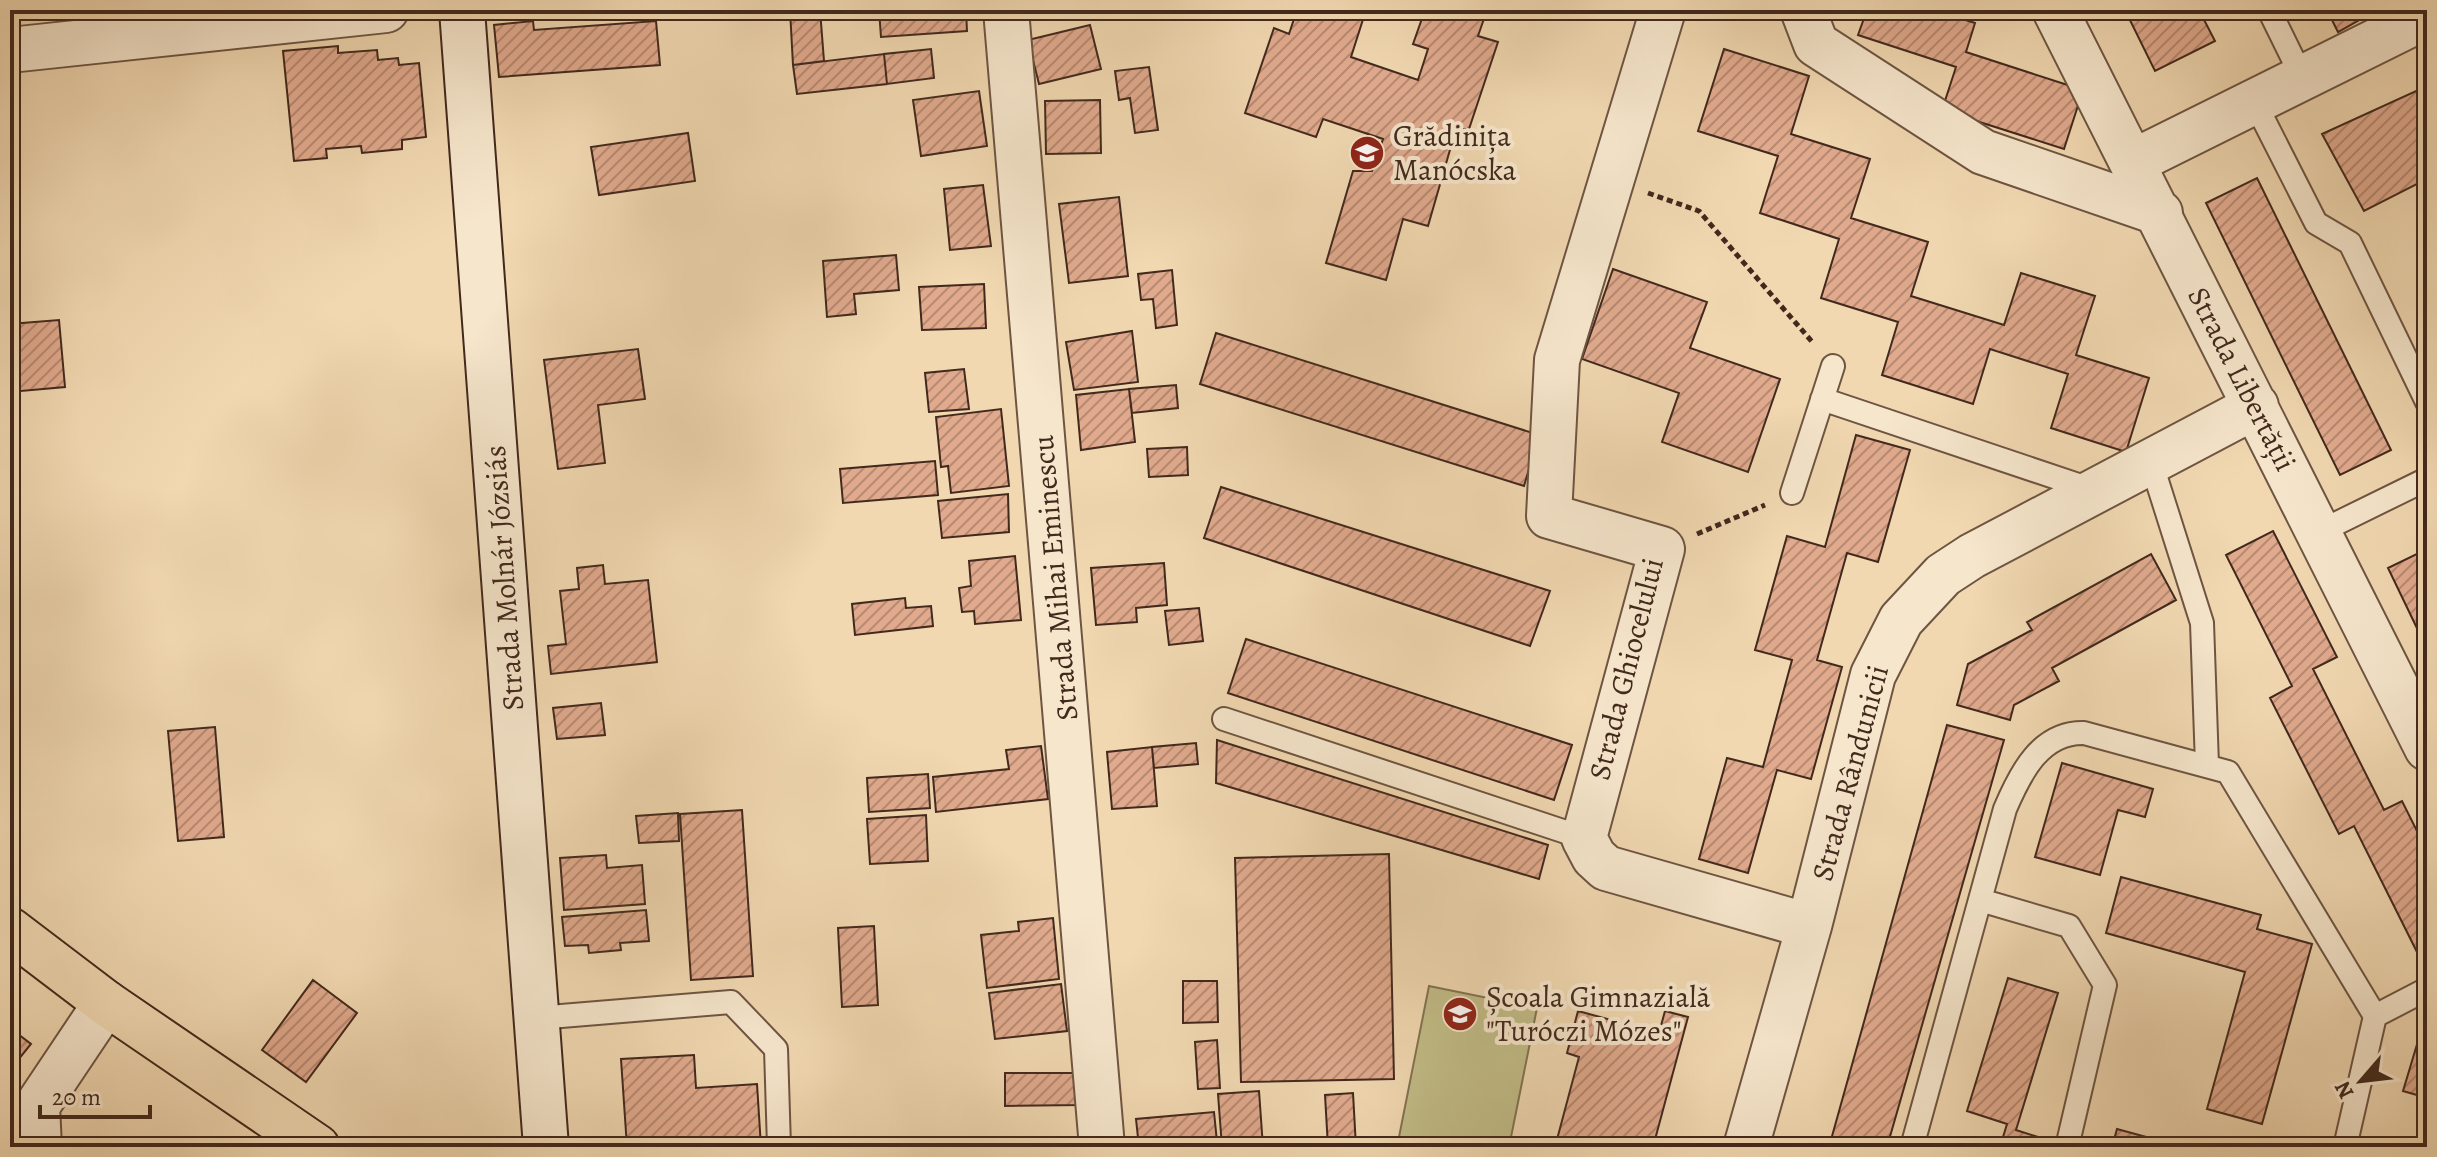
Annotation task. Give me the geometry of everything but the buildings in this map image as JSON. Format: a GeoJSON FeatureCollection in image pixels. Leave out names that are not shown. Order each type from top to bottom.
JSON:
{"type":"FeatureCollection","features":[{"type":"Feature","properties":{"kind":"main road"},"geometry":{"type":"LineString","coordinates":[[10,930],[106,1003],[317,1147]]}},
{"type":"Feature","properties":{"kind":"street"},"geometry":{"type":"LineString","coordinates":[[10,50],[302,14],[386,10]]}},
{"type":"Feature","properties":{"kind":"street","name":"Strada Molnár Józsiás"},"geometry":{"type":"LineString","coordinates":[[462,10],[546,1147]]}},
{"type":"Feature","properties":{"kind":"street","name":"Strada Mihai Eminescu"},"geometry":{"type":"LineString","coordinates":[[1006,10],[1102,1147]]}},
{"type":"Feature","properties":{"kind":"street","name":"Strada Ghiocelului"},"geometry":{"type":"LineString","coordinates":[[1584,838],[1662,549],[1549,516],[1557,360],[1609,180],[1663,10]]}},
{"type":"Feature","properties":{"kind":"street"},"geometry":{"type":"LineString","coordinates":[[1803,10],[1816,44],[1983,152],[2160,213]]}},
{"type":"Feature","properties":{"kind":"street","name":"Strada Libertății"},"geometry":{"type":"LineString","coordinates":[[2055,10],[2427,748]]}},
{"type":"Feature","properties":{"kind":"street"},"geometry":{"type":"LineString","coordinates":[[2133,162],[2427,16]]}},
{"type":"Feature","properties":{"kind":"street","name":"Strada Rândunicii"},"geometry":{"type":"LineString","coordinates":[[1746,1147],[1809,926],[1873,675],[1901,620],[1943,575],[2256,406]]}},
{"type":"Feature","properties":{"kind":"street"},"geometry":{"type":"LineString","coordinates":[[1584,838],[1594,857],[1606,868],[1809,926]]}},
{"type":"Feature","properties":{"kind":"street"},"geometry":{"type":"LineString","coordinates":[[29,1130],[37,1106],[106,1003]]}},
{"type":"Feature","properties":{"kind":"lane"},"geometry":{"type":"LineString","coordinates":[[2269,10],[2302,77]]}},
{"type":"Feature","properties":{"kind":"lane"},"geometry":{"type":"LineString","coordinates":[[2254,101],[2316,223],[2350,243],[2427,402]]}},
{"type":"Feature","properties":{"kind":"lane"},"geometry":{"type":"LineString","coordinates":[[1792,493],[1833,366]]}},
{"type":"Feature","properties":{"kind":"lane"},"geometry":{"type":"LineString","coordinates":[[1822,399],[2094,491]]}},
{"type":"Feature","properties":{"kind":"lane"},"geometry":{"type":"LineString","coordinates":[[2151,462],[2202,623],[2207,765]]}},
{"type":"Feature","properties":{"kind":"lane"},"geometry":{"type":"LineString","coordinates":[[2319,532],[2427,479]]}},
{"type":"Feature","properties":{"kind":"lane"},"geometry":{"type":"LineString","coordinates":[[1224,719],[1584,838]]}},
{"type":"Feature","properties":{"kind":"lane"},"geometry":{"type":"LineString","coordinates":[[1912,1147],[2005,809],[2018,779],[2031,760],[2057,737],[2084,733],[2228,772],[2375,1016],[2345,1147]]}},
{"type":"Feature","properties":{"kind":"lane"},"geometry":{"type":"LineString","coordinates":[[1980,900],[2069,926],[2105,985],[2067,1147]]}},
{"type":"Feature","properties":{"kind":"lane"},"geometry":{"type":"LineString","coordinates":[[2375,1016],[2427,989]]}},
{"type":"Feature","properties":{"kind":"lane"},"geometry":{"type":"LineString","coordinates":[[537,1018],[731,1002],[776,1049],[779,1147]]}},
{"type":"Feature","properties":{"kind":"path"},"geometry":{"type":"LineString","coordinates":[[1609,180],[1699,211],[1833,366]]}},
{"type":"Feature","properties":{"kind":"path"},"geometry":{"type":"LineString","coordinates":[[1662,549],[1792,493]]}},
{"type":"Feature","properties":{"kind":"shaded area"},"geometry":{"type":"Polygon","coordinates":[[[1429,986],[1537,1008],[1509,1147],[1397,1147],[1429,986]]]}},
{"type":"Feature","properties":{"kind":"place","name":"Grădinița Manócska"},"geometry":{"type":"Point","coordinates":[1367,153]}},
{"type":"Feature","properties":{"kind":"place","name":"Școala Gimnazială \"Turóczi Mózes\""},"geometry":{"type":"Point","coordinates":[1460,1014]}}]}
